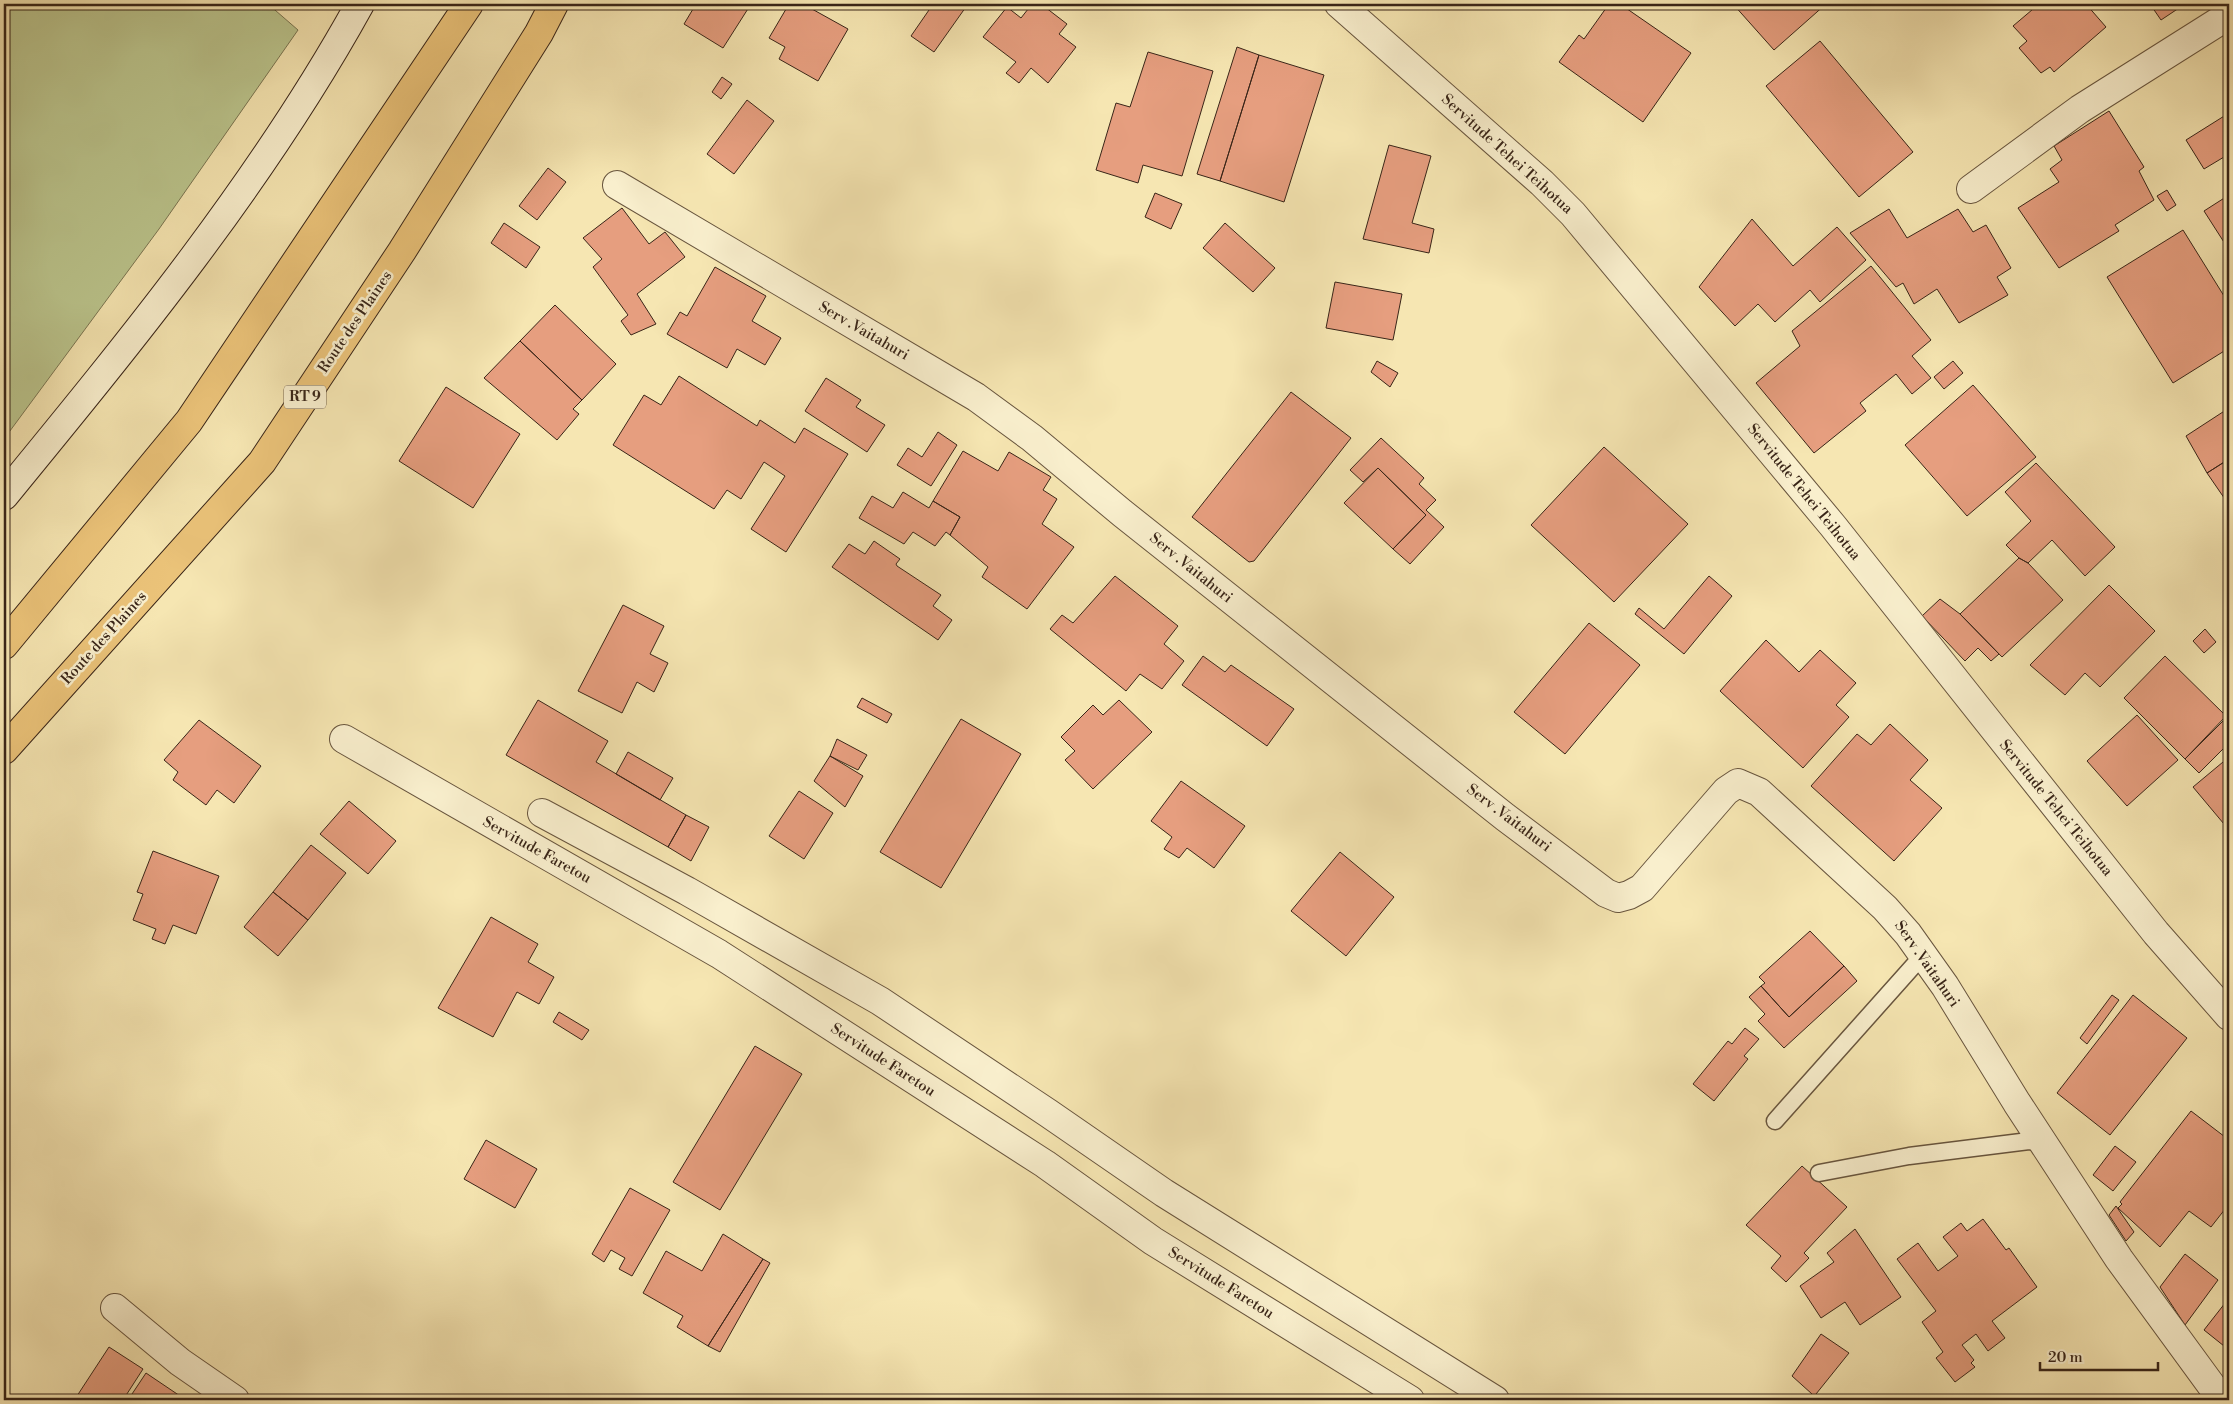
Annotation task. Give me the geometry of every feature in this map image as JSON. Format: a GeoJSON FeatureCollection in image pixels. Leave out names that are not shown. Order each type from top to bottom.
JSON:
{"type":"FeatureCollection","features":[{"type":"Feature","properties":{"kind":"highway"},"geometry":{"type":"LineString","coordinates":[[4,645],[189,421],[469,4]]}},
{"type":"Feature","properties":{"kind":"highway","name":"Route des Plaines"},"geometry":{"type":"LineString","coordinates":[[4,750],[262,462],[402,250],[539,33],[554,4]]}},
{"type":"Feature","properties":{"kind":"street"},"geometry":{"type":"LineString","coordinates":[[4,496],[167,291],[248,180],[308,90],[360,4]]}},
{"type":"Feature","properties":{"kind":"street","name":"Servitude Tehei Teihotua"},"geometry":{"type":"LineString","coordinates":[[1339,4],[1542,183],[1573,214],[1833,526],[2156,933],[2229,1016]]}},
{"type":"Feature","properties":{"kind":"street"},"geometry":{"type":"LineString","coordinates":[[1971,189],[2080,109],[2229,15]]}},
{"type":"Feature","properties":{"kind":"street","name":"Serv .Vaitahuri"},"geometry":{"type":"LineString","coordinates":[[617,185],[976,397],[1032,438],[1130,519],[1505,817],[1606,893],[1618,898],[1642,888],[1726,791],[1738,783],[1759,792],[1885,908],[1908,934],[1945,986],[2119,1259],[2222,1400]]}},
{"type":"Feature","properties":{"kind":"street","name":"Servitude Faretou"},"geometry":{"type":"LineString","coordinates":[[344,739],[719,954],[1045,1164],[1153,1241],[1410,1400]]}},
{"type":"Feature","properties":{"kind":"street"},"geometry":{"type":"LineString","coordinates":[[542,813],[687,890],[880,1001],[1164,1193],[1495,1400]]}},
{"type":"Feature","properties":{"kind":"street"},"geometry":{"type":"LineString","coordinates":[[115,1308],[180,1362],[234,1400]]}},
{"type":"Feature","properties":{"kind":"lane"},"geometry":{"type":"LineString","coordinates":[[1775,1121],[1923,955]]}},
{"type":"Feature","properties":{"kind":"lane"},"geometry":{"type":"LineString","coordinates":[[1820,1173],[1909,1156],[2029,1141],[2044,1143]]}},
{"type":"Feature","properties":{"kind":"green space"},"geometry":{"type":"Polygon","coordinates":[[[4,4],[268,4],[298,30],[159,229],[4,439],[4,4]]]}},
{"type":"Feature","properties":{"kind":"building"},"geometry":{"type":"Polygon","coordinates":[[[696,4],[751,4],[723,48],[684,24],[696,4]]]}},
{"type":"Feature","properties":{"kind":"building"},"geometry":{"type":"Polygon","coordinates":[[[789,4],[803,4],[848,29],[818,81],[779,59],[785,47],[769,38],[789,4]]]}},
{"type":"Feature","properties":{"kind":"building"},"geometry":{"type":"Polygon","coordinates":[[[919,4],[968,4],[934,52],[911,36],[929,10],[919,4]]]}},
{"type":"Feature","properties":{"kind":"building"},"geometry":{"type":"Polygon","coordinates":[[[1032,4],[1041,4],[1067,24],[1059,34],[1076,47],[1048,83],[1031,68],[1019,83],[1006,73],[1016,62],[983,37],[1007,7],[1021,18],[1032,4]]]}},
{"type":"Feature","properties":{"kind":"building"},"geometry":{"type":"Polygon","coordinates":[[[1609,4],[1620,4],[1691,53],[1643,122],[1559,62],[1579,35],[1584,39],[1609,4]]]}},
{"type":"Feature","properties":{"kind":"building"},"geometry":{"type":"Polygon","coordinates":[[[1733,4],[1826,4],[1774,50],[1733,4]]]}},
{"type":"Feature","properties":{"kind":"building"},"geometry":{"type":"Polygon","coordinates":[[[2039,4],[2086,4],[2106,27],[2054,72],[2050,67],[2041,73],[2019,48],[2027,41],[2013,26],[2039,4]]]}},
{"type":"Feature","properties":{"kind":"building"},"geometry":{"type":"Polygon","coordinates":[[[2150,4],[2185,4],[2161,20],[2150,4]]]}},
{"type":"Feature","properties":{"kind":"building"},"geometry":{"type":"Polygon","coordinates":[[[1820,41],[1913,152],[1859,197],[1766,86],[1820,41]]]}},
{"type":"Feature","properties":{"kind":"building"},"geometry":{"type":"Polygon","coordinates":[[[1237,47],[1259,55],[1220,181],[1197,174],[1237,47]]]}},
{"type":"Feature","properties":{"kind":"building"},"geometry":{"type":"Polygon","coordinates":[[[1148,52],[1213,71],[1182,176],[1143,165],[1138,183],[1096,170],[1116,103],[1130,107],[1148,52]]]}},
{"type":"Feature","properties":{"kind":"building"},"geometry":{"type":"Polygon","coordinates":[[[1259,55],[1324,75],[1284,202],[1220,181],[1259,55]]]}},
{"type":"Feature","properties":{"kind":"building"},"geometry":{"type":"Polygon","coordinates":[[[722,77],[732,84],[721,99],[712,92],[722,77]]]}},
{"type":"Feature","properties":{"kind":"building"},"geometry":{"type":"Polygon","coordinates":[[[747,100],[774,121],[734,174],[707,154],[747,100]]]}},
{"type":"Feature","properties":{"kind":"building"},"geometry":{"type":"Polygon","coordinates":[[[2109,111],[2144,167],[2139,171],[2154,200],[2115,225],[2119,231],[2059,268],[2018,208],[2059,182],[2050,169],[2062,160],[2054,146],[2109,111]]]}},
{"type":"Feature","properties":{"kind":"building"},"geometry":{"type":"Polygon","coordinates":[[[2229,113],[2229,154],[2204,169],[2186,140],[2229,113]]]}},
{"type":"Feature","properties":{"kind":"building"},"geometry":{"type":"Polygon","coordinates":[[[1389,145],[1431,156],[1412,223],[1434,229],[1429,253],[1363,239],[1389,145]]]}},
{"type":"Feature","properties":{"kind":"building"},"geometry":{"type":"Polygon","coordinates":[[[548,168],[566,182],[537,220],[519,206],[548,168]]]}},
{"type":"Feature","properties":{"kind":"building"},"geometry":{"type":"Polygon","coordinates":[[[2167,190],[2176,205],[2167,211],[2157,196],[2167,190]]]}},
{"type":"Feature","properties":{"kind":"building"},"geometry":{"type":"Polygon","coordinates":[[[1155,193],[1182,204],[1171,229],[1145,217],[1155,193]]]}},
{"type":"Feature","properties":{"kind":"building"},"geometry":{"type":"Polygon","coordinates":[[[2229,195],[2229,250],[2204,211],[2229,195]]]}},
{"type":"Feature","properties":{"kind":"building"},"geometry":{"type":"Polygon","coordinates":[[[622,208],[649,244],[665,232],[685,257],[637,294],[656,324],[631,335],[621,321],[628,315],[593,267],[602,259],[583,238],[622,208]]]}},
{"type":"Feature","properties":{"kind":"building"},"geometry":{"type":"Polygon","coordinates":[[[1889,209],[1907,238],[1958,209],[1973,232],[1986,225],[2011,268],[1997,277],[2008,295],[1959,323],[1937,289],[1914,304],[1903,283],[1896,287],[1850,233],[1889,209]]]}},
{"type":"Feature","properties":{"kind":"building"},"geometry":{"type":"Polygon","coordinates":[[[1752,219],[1793,266],[1837,227],[1866,260],[1820,302],[1810,290],[1775,322],[1758,304],[1735,326],[1699,287],[1752,219]]]}},
{"type":"Feature","properties":{"kind":"building"},"geometry":{"type":"Polygon","coordinates":[[[504,223],[540,247],[526,268],[491,243],[504,223]]]}},
{"type":"Feature","properties":{"kind":"building"},"geometry":{"type":"Polygon","coordinates":[[[1225,223],[1275,268],[1253,292],[1203,248],[1225,223]]]}},
{"type":"Feature","properties":{"kind":"building"},"geometry":{"type":"Polygon","coordinates":[[[2183,230],[2229,304],[2229,348],[2173,383],[2107,277],[2183,230]]]}},
{"type":"Feature","properties":{"kind":"building"},"geometry":{"type":"Polygon","coordinates":[[[1871,266],[1931,340],[1912,356],[1931,378],[1912,394],[1896,374],[1860,403],[1866,411],[1814,453],[1756,383],[1800,346],[1792,331],[1871,266]]]}},
{"type":"Feature","properties":{"kind":"building"},"geometry":{"type":"Polygon","coordinates":[[[715,267],[766,296],[752,321],[781,338],[765,365],[737,349],[727,368],[667,334],[680,312],[687,316],[715,267]]]}},
{"type":"Feature","properties":{"kind":"building"},"geometry":{"type":"Polygon","coordinates":[[[1335,282],[1402,294],[1393,340],[1326,328],[1335,282]]]}},
{"type":"Feature","properties":{"kind":"building"},"geometry":{"type":"Polygon","coordinates":[[[555,305],[616,364],[582,400],[520,341],[555,305]]]}},
{"type":"Feature","properties":{"kind":"building"},"geometry":{"type":"Polygon","coordinates":[[[520,341],[582,400],[573,409],[579,414],[557,440],[484,378],[520,341]]]}},
{"type":"Feature","properties":{"kind":"building"},"geometry":{"type":"Polygon","coordinates":[[[1377,361],[1398,373],[1390,387],[1371,372],[1377,361]]]}},
{"type":"Feature","properties":{"kind":"building"},"geometry":{"type":"Polygon","coordinates":[[[1953,361],[1963,373],[1944,389],[1934,377],[1953,361]]]}},
{"type":"Feature","properties":{"kind":"building"},"geometry":{"type":"Polygon","coordinates":[[[679,376],[757,426],[760,420],[795,443],[804,428],[848,454],[786,552],[751,529],[785,476],[764,462],[741,499],[727,490],[714,509],[613,445],[644,395],[661,405],[679,376]]]}},
{"type":"Feature","properties":{"kind":"building"},"geometry":{"type":"Polygon","coordinates":[[[826,378],[861,400],[856,407],[885,425],[867,452],[805,411],[826,378]]]}},
{"type":"Feature","properties":{"kind":"building"},"geometry":{"type":"Polygon","coordinates":[[[1973,385],[2036,457],[1967,516],[1905,445],[1973,385]]]}},
{"type":"Feature","properties":{"kind":"building"},"geometry":{"type":"Polygon","coordinates":[[[446,387],[520,434],[473,508],[399,461],[446,387]]]}},
{"type":"Feature","properties":{"kind":"building"},"geometry":{"type":"Polygon","coordinates":[[[1291,392],[1351,438],[1254,561],[1249,562],[1192,517],[1291,392]]]}},
{"type":"Feature","properties":{"kind":"building"},"geometry":{"type":"Polygon","coordinates":[[[2229,408],[2229,459],[2207,473],[2186,436],[2229,408]]]}},
{"type":"Feature","properties":{"kind":"building"},"geometry":{"type":"Polygon","coordinates":[[[938,432],[957,445],[931,486],[897,465],[908,448],[922,457],[938,432]]]}},
{"type":"Feature","properties":{"kind":"building"},"geometry":{"type":"Polygon","coordinates":[[[1381,438],[1424,478],[1419,484],[1436,500],[1426,510],[1444,527],[1410,564],[1393,549],[1426,515],[1378,468],[1363,482],[1350,470],[1381,438]]]}},
{"type":"Feature","properties":{"kind":"building"},"geometry":{"type":"Polygon","coordinates":[[[1604,447],[1688,524],[1614,602],[1531,525],[1604,447]]]}},
{"type":"Feature","properties":{"kind":"building"},"geometry":{"type":"Polygon","coordinates":[[[963,451],[998,471],[1009,452],[1051,477],[1043,490],[1057,499],[1042,524],[1074,547],[1027,609],[982,577],[988,567],[950,535],[960,517],[933,501],[963,451]]]}},
{"type":"Feature","properties":{"kind":"building"},"geometry":{"type":"Polygon","coordinates":[[[2229,459],[2229,505],[2207,473],[2229,459]]]}},
{"type":"Feature","properties":{"kind":"building"},"geometry":{"type":"Polygon","coordinates":[[[2036,463],[2115,547],[2085,576],[2052,540],[2028,563],[2019,558],[2006,545],[2031,521],[2005,492],[2036,463]]]}},
{"type":"Feature","properties":{"kind":"building"},"geometry":{"type":"Polygon","coordinates":[[[1378,468],[1426,515],[1393,549],[1344,503],[1378,468]]]}},
{"type":"Feature","properties":{"kind":"building"},"geometry":{"type":"Polygon","coordinates":[[[903,492],[929,508],[933,501],[960,517],[950,535],[946,532],[935,546],[913,532],[904,544],[859,518],[872,496],[893,508],[903,492]]]}},
{"type":"Feature","properties":{"kind":"building"},"geometry":{"type":"Polygon","coordinates":[[[874,541],[900,559],[896,564],[897,566],[941,595],[933,606],[952,620],[938,640],[832,567],[849,544],[865,554],[874,541]]]}},
{"type":"Feature","properties":{"kind":"building"},"geometry":{"type":"Polygon","coordinates":[[[2019,558],[2028,563],[2063,600],[2002,657],[1960,614],[2019,558]]]}},
{"type":"Feature","properties":{"kind":"building"},"geometry":{"type":"Polygon","coordinates":[[[1115,576],[1178,626],[1164,644],[1184,661],[1162,689],[1140,674],[1126,691],[1050,629],[1062,615],[1073,623],[1115,576]]]}},
{"type":"Feature","properties":{"kind":"building"},"geometry":{"type":"Polygon","coordinates":[[[1709,576],[1732,596],[1684,654],[1635,614],[1639,608],[1664,629],[1709,576]]]}},
{"type":"Feature","properties":{"kind":"building"},"geometry":{"type":"Polygon","coordinates":[[[2109,585],[2155,631],[2100,687],[2085,673],[2065,695],[2030,665],[2109,585]]]}},
{"type":"Feature","properties":{"kind":"building"},"geometry":{"type":"Polygon","coordinates":[[[1940,599],[1960,614],[1999,654],[1991,661],[1978,648],[1965,661],[1922,616],[1940,599]]]}},
{"type":"Feature","properties":{"kind":"building"},"geometry":{"type":"Polygon","coordinates":[[[623,605],[664,626],[650,654],[668,663],[654,692],[637,682],[622,713],[578,691],[623,605]]]}},
{"type":"Feature","properties":{"kind":"building"},"geometry":{"type":"Polygon","coordinates":[[[1589,623],[1640,665],[1565,754],[1514,712],[1589,623]]]}},
{"type":"Feature","properties":{"kind":"building"},"geometry":{"type":"Polygon","coordinates":[[[2205,629],[2216,642],[2204,653],[2193,641],[2205,629]]]}},
{"type":"Feature","properties":{"kind":"building"},"geometry":{"type":"Polygon","coordinates":[[[1766,640],[1799,672],[1820,650],[1856,683],[1836,705],[1849,717],[1803,768],[1720,691],[1766,640]]]}},
{"type":"Feature","properties":{"kind":"building"},"geometry":{"type":"Polygon","coordinates":[[[1203,656],[1225,672],[1231,665],[1294,709],[1267,746],[1182,685],[1203,656]]]}},
{"type":"Feature","properties":{"kind":"building"},"geometry":{"type":"Polygon","coordinates":[[[2165,656],[2226,716],[2185,759],[2124,698],[2165,656]]]}},
{"type":"Feature","properties":{"kind":"building"},"geometry":{"type":"Polygon","coordinates":[[[862,698],[892,714],[887,723],[857,707],[862,698]]]}},
{"type":"Feature","properties":{"kind":"building"},"geometry":{"type":"Polygon","coordinates":[[[538,700],[608,741],[596,762],[686,815],[668,847],[506,755],[538,700]]]}},
{"type":"Feature","properties":{"kind":"building"},"geometry":{"type":"Polygon","coordinates":[[[1119,700],[1152,732],[1093,789],[1065,760],[1075,751],[1061,737],[1093,705],[1103,715],[1119,700]]]}},
{"type":"Feature","properties":{"kind":"building"},"geometry":{"type":"Polygon","coordinates":[[[2137,715],[2178,760],[2127,806],[2087,761],[2137,715]]]}},
{"type":"Feature","properties":{"kind":"building"},"geometry":{"type":"Polygon","coordinates":[[[961,719],[1021,754],[941,888],[880,852],[961,719]]]}},
{"type":"Feature","properties":{"kind":"building"},"geometry":{"type":"Polygon","coordinates":[[[2225,719],[2229,723],[2229,743],[2199,773],[2185,759],[2225,719]]]}},
{"type":"Feature","properties":{"kind":"building"},"geometry":{"type":"Polygon","coordinates":[[[199,720],[261,766],[234,803],[217,790],[206,805],[173,780],[178,772],[164,760],[199,720]]]}},
{"type":"Feature","properties":{"kind":"building"},"geometry":{"type":"Polygon","coordinates":[[[1890,724],[1928,760],[1910,780],[1942,808],[1894,861],[1811,786],[1857,734],[1871,745],[1890,724]]]}},
{"type":"Feature","properties":{"kind":"building"},"geometry":{"type":"Polygon","coordinates":[[[837,739],[867,755],[858,770],[830,756],[837,739]]]}},
{"type":"Feature","properties":{"kind":"building"},"geometry":{"type":"Polygon","coordinates":[[[628,752],[673,778],[660,800],[616,774],[628,752]]]}},
{"type":"Feature","properties":{"kind":"building"},"geometry":{"type":"Polygon","coordinates":[[[830,756],[863,776],[845,807],[814,781],[830,756]]]}},
{"type":"Feature","properties":{"kind":"building"},"geometry":{"type":"Polygon","coordinates":[[[2229,757],[2229,830],[2193,787],[2229,757]]]}},
{"type":"Feature","properties":{"kind":"building"},"geometry":{"type":"Polygon","coordinates":[[[1181,781],[1245,826],[1214,868],[1187,848],[1179,858],[1164,849],[1172,837],[1151,821],[1181,781]]]}},
{"type":"Feature","properties":{"kind":"building"},"geometry":{"type":"Polygon","coordinates":[[[799,791],[833,813],[804,859],[769,836],[799,791]]]}},
{"type":"Feature","properties":{"kind":"building"},"geometry":{"type":"Polygon","coordinates":[[[349,801],[396,841],[368,874],[320,834],[349,801]]]}},
{"type":"Feature","properties":{"kind":"building"},"geometry":{"type":"Polygon","coordinates":[[[686,815],[709,827],[691,861],[668,847],[686,815]]]}},
{"type":"Feature","properties":{"kind":"building"},"geometry":{"type":"Polygon","coordinates":[[[311,845],[346,873],[308,920],[273,892],[311,845]]]}},
{"type":"Feature","properties":{"kind":"building"},"geometry":{"type":"Polygon","coordinates":[[[153,851],[219,876],[196,934],[173,925],[165,944],[152,939],[156,929],[133,920],[143,894],[137,892],[153,851]]]}},
{"type":"Feature","properties":{"kind":"building"},"geometry":{"type":"Polygon","coordinates":[[[1340,852],[1394,897],[1346,956],[1291,911],[1340,852]]]}},
{"type":"Feature","properties":{"kind":"building"},"geometry":{"type":"Polygon","coordinates":[[[273,892],[308,920],[278,956],[244,927],[273,892]]]}},
{"type":"Feature","properties":{"kind":"building"},"geometry":{"type":"Polygon","coordinates":[[[491,917],[538,944],[528,962],[554,977],[539,1004],[517,992],[493,1037],[438,1008],[491,917]]]}},
{"type":"Feature","properties":{"kind":"building"},"geometry":{"type":"Polygon","coordinates":[[[1810,931],[1844,966],[1789,1017],[1761,986],[1765,983],[1759,977],[1810,931]]]}},
{"type":"Feature","properties":{"kind":"building"},"geometry":{"type":"Polygon","coordinates":[[[1844,966],[1857,981],[1784,1048],[1758,1021],[1765,1014],[1749,997],[1761,986],[1789,1017],[1844,966]]]}},
{"type":"Feature","properties":{"kind":"building"},"geometry":{"type":"Polygon","coordinates":[[[2112,995],[2119,1000],[2087,1044],[2080,1038],[2112,995]]]}},
{"type":"Feature","properties":{"kind":"building"},"geometry":{"type":"Polygon","coordinates":[[[2133,995],[2187,1038],[2110,1135],[2057,1093],[2133,995]]]}},
{"type":"Feature","properties":{"kind":"building"},"geometry":{"type":"Polygon","coordinates":[[[559,1012],[589,1030],[582,1040],[553,1022],[559,1012]]]}},
{"type":"Feature","properties":{"kind":"building"},"geometry":{"type":"Polygon","coordinates":[[[1745,1028],[1759,1039],[1744,1056],[1748,1059],[1714,1101],[1693,1084],[1728,1041],[1732,1044],[1745,1028]]]}},
{"type":"Feature","properties":{"kind":"building"},"geometry":{"type":"Polygon","coordinates":[[[755,1046],[802,1074],[720,1210],[673,1182],[755,1046]]]}},
{"type":"Feature","properties":{"kind":"building"},"geometry":{"type":"Polygon","coordinates":[[[2191,1111],[2229,1140],[2229,1204],[2211,1227],[2189,1211],[2160,1247],[2118,1208],[2122,1204],[2120,1202],[2191,1111]]]}},
{"type":"Feature","properties":{"kind":"building"},"geometry":{"type":"Polygon","coordinates":[[[486,1140],[537,1169],[515,1208],[464,1179],[486,1140]]]}},
{"type":"Feature","properties":{"kind":"building"},"geometry":{"type":"Polygon","coordinates":[[[2115,1146],[2136,1162],[2113,1191],[2093,1175],[2115,1146]]]}},
{"type":"Feature","properties":{"kind":"building"},"geometry":{"type":"Polygon","coordinates":[[[1802,1166],[1847,1207],[1804,1253],[1809,1258],[1786,1282],[1771,1268],[1781,1256],[1746,1225],[1802,1166]]]}},
{"type":"Feature","properties":{"kind":"building"},"geometry":{"type":"Polygon","coordinates":[[[630,1188],[670,1210],[632,1276],[619,1269],[625,1258],[611,1250],[604,1262],[592,1254],[630,1188]]]}},
{"type":"Feature","properties":{"kind":"building"},"geometry":{"type":"Polygon","coordinates":[[[2116,1206],[2134,1232],[2126,1241],[2109,1215],[2116,1206]]]}},
{"type":"Feature","properties":{"kind":"building"},"geometry":{"type":"Polygon","coordinates":[[[1983,1219],[2006,1250],[2009,1248],[2037,1287],[1992,1321],[2005,1338],[1988,1351],[1976,1334],[1962,1345],[1974,1360],[1971,1363],[1975,1367],[1955,1382],[1936,1358],[1943,1352],[1922,1322],[1936,1311],[1897,1259],[1918,1243],[1938,1271],[1958,1256],[1943,1237],[1961,1223],[1967,1231],[1983,1219]]]}},
{"type":"Feature","properties":{"kind":"building"},"geometry":{"type":"Polygon","coordinates":[[[1855,1229],[1901,1297],[1860,1325],[1845,1302],[1821,1318],[1800,1286],[1834,1262],[1827,1253],[1855,1229]]]}},
{"type":"Feature","properties":{"kind":"building"},"geometry":{"type":"Polygon","coordinates":[[[723,1234],[763,1259],[708,1346],[677,1327],[683,1316],[643,1293],[666,1251],[702,1271],[723,1234]]]}},
{"type":"Feature","properties":{"kind":"building"},"geometry":{"type":"Polygon","coordinates":[[[2185,1254],[2218,1280],[2185,1325],[2160,1287],[2185,1254]]]}},
{"type":"Feature","properties":{"kind":"building"},"geometry":{"type":"Polygon","coordinates":[[[763,1259],[770,1263],[720,1352],[708,1346],[763,1259]]]}},
{"type":"Feature","properties":{"kind":"building"},"geometry":{"type":"Polygon","coordinates":[[[2229,1298],[2229,1350],[2204,1330],[2229,1298]]]}},
{"type":"Feature","properties":{"kind":"building"},"geometry":{"type":"Polygon","coordinates":[[[1821,1334],[1849,1353],[1812,1399],[1812,1394],[1792,1376],[1821,1334]]]}},
{"type":"Feature","properties":{"kind":"building"},"geometry":{"type":"Polygon","coordinates":[[[109,1347],[143,1369],[123,1400],[75,1399],[109,1347]]]}},
{"type":"Feature","properties":{"kind":"building"},"geometry":{"type":"Polygon","coordinates":[[[146,1373],[186,1400],[128,1400],[146,1373]]]}}]}
